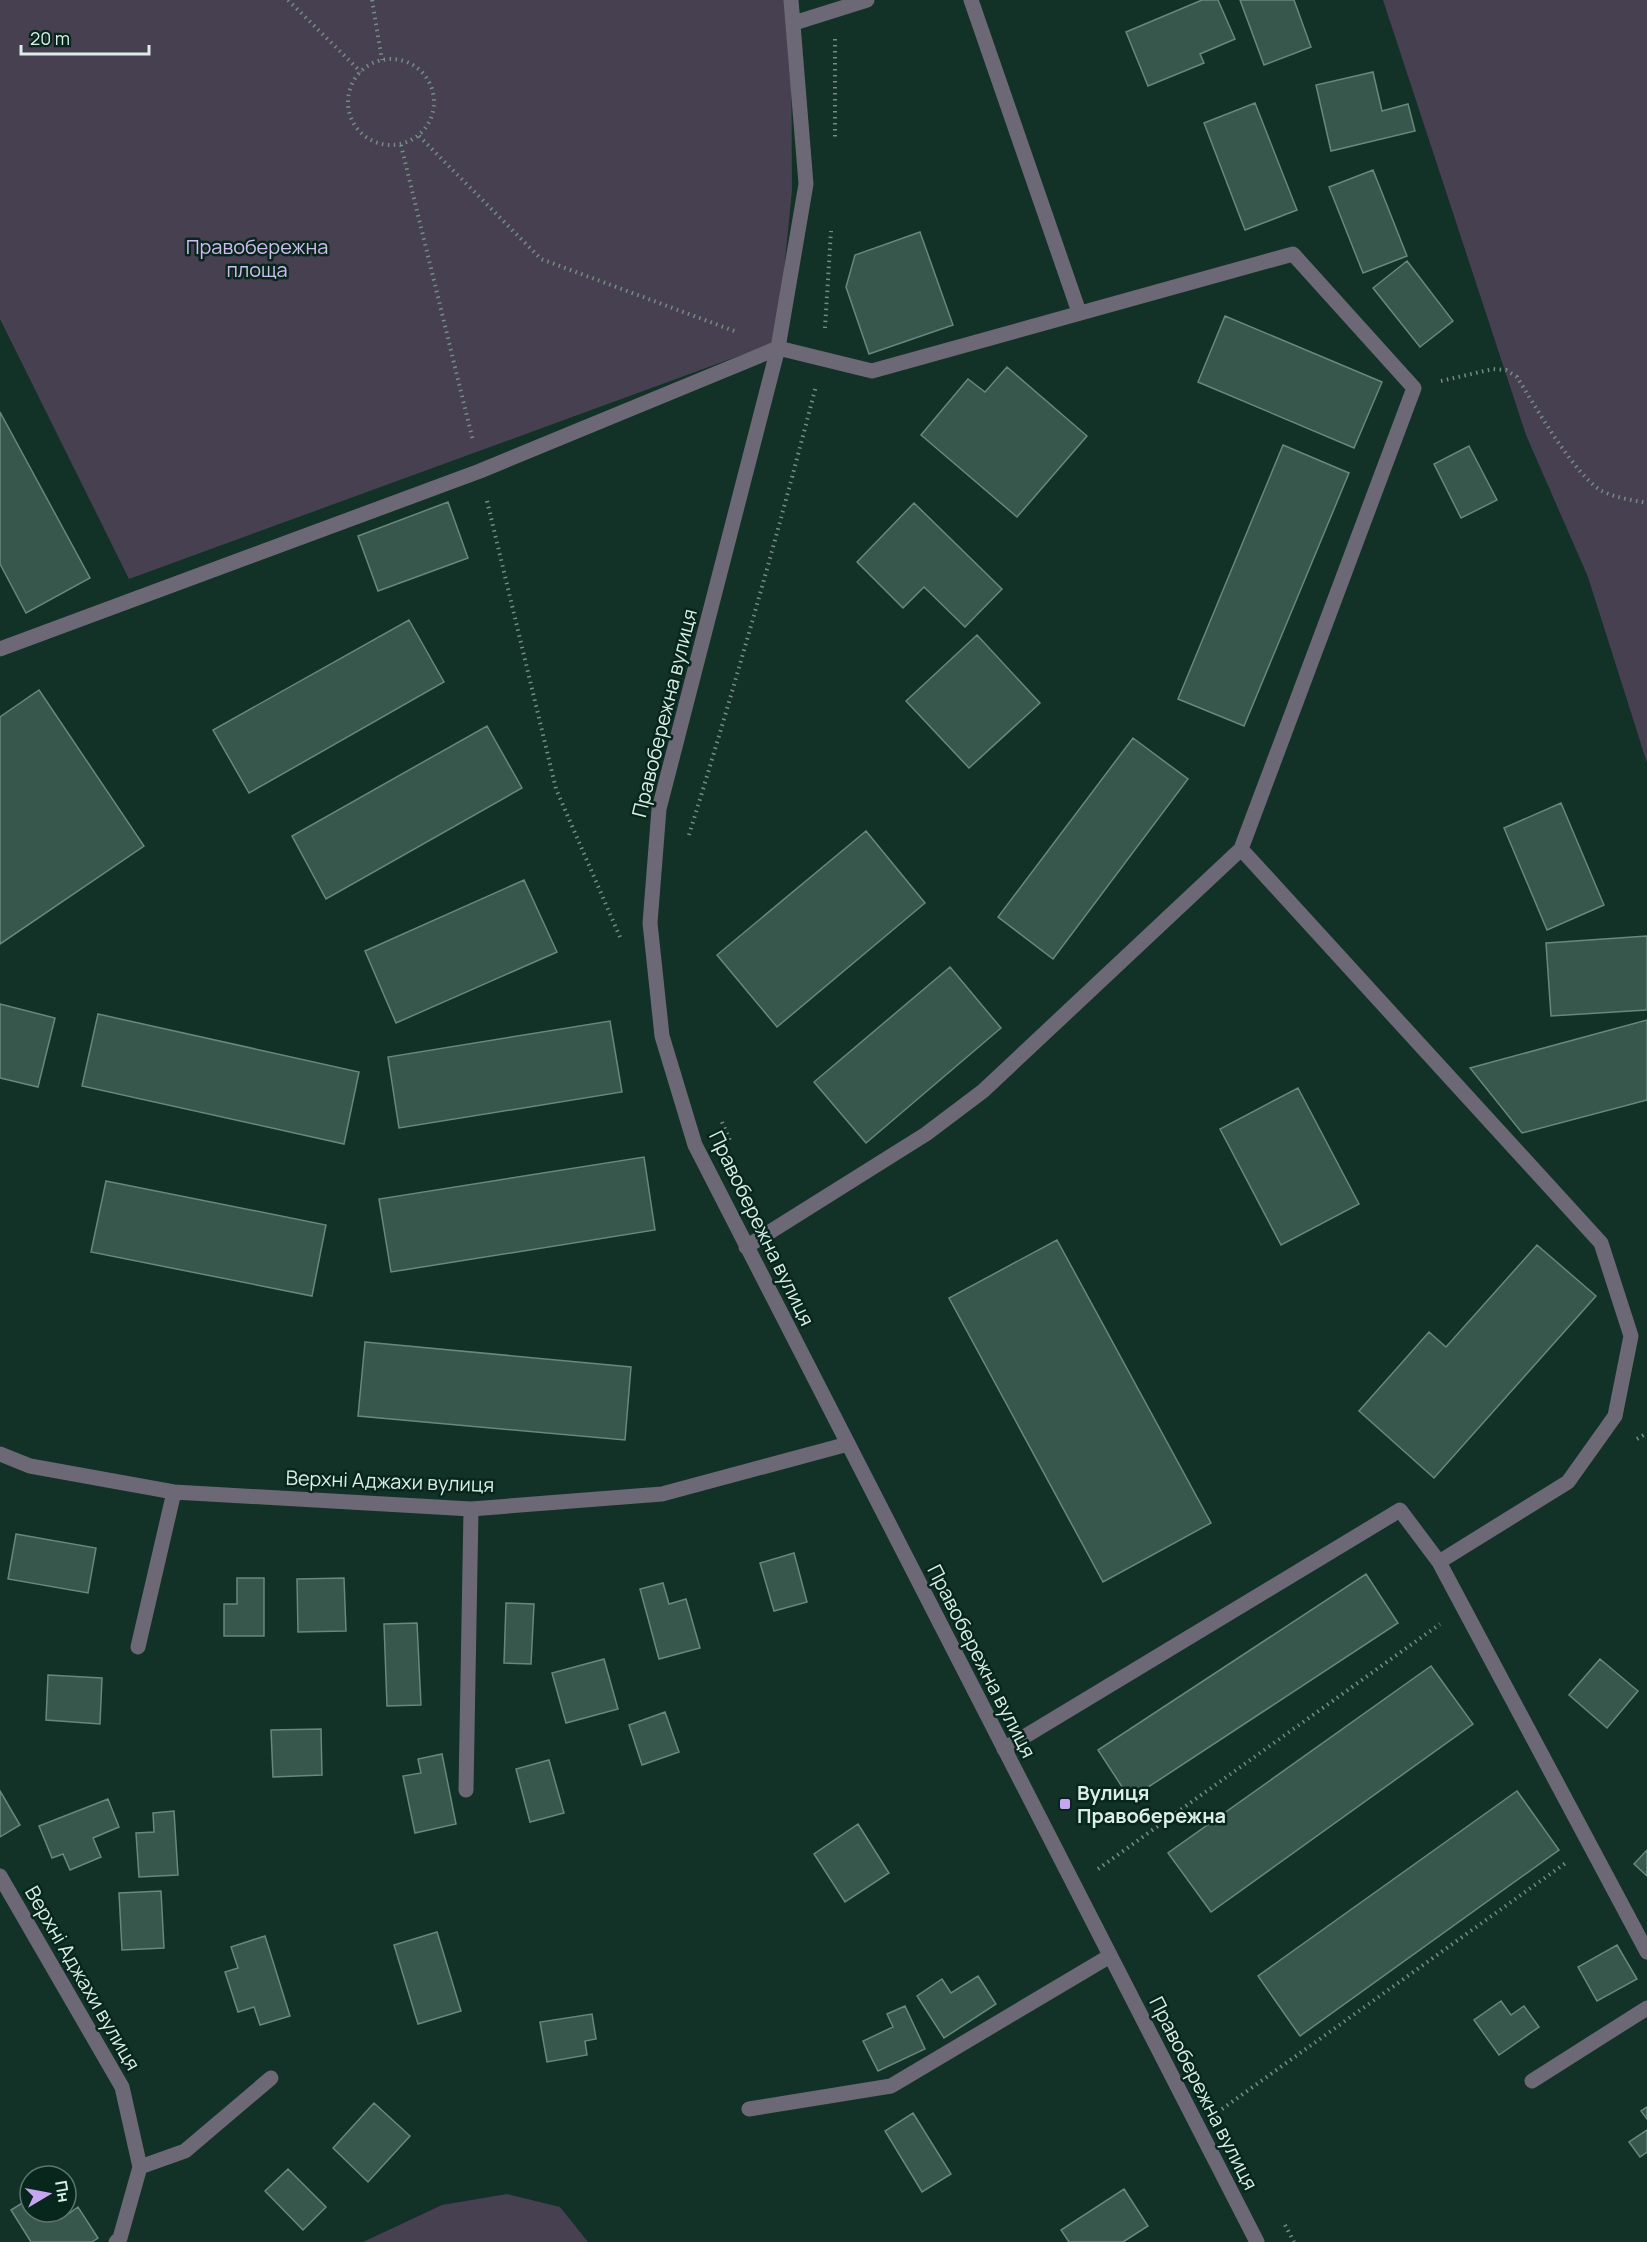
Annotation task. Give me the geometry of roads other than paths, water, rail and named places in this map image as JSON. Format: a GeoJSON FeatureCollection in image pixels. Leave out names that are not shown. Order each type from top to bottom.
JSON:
{"type":"FeatureCollection","features":[{"type":"Feature","properties":{"kind":"street","name":"Правобережна вулиця"},"geometry":{"type":"LineString","coordinates":[[791,0],[806,184],[778,348],[659,809],[650,923],[662,1036],[695,1145],[1257,2242]]}},
{"type":"Feature","properties":{"kind":"street"},"geometry":{"type":"LineString","coordinates":[[794,23],[867,0]]}},
{"type":"Feature","properties":{"kind":"street"},"geometry":{"type":"LineString","coordinates":[[971,0],[1079,312]]}},
{"type":"Feature","properties":{"kind":"street"},"geometry":{"type":"LineString","coordinates":[[0,649],[480,471],[778,348],[872,371],[1293,254],[1414,388],[1241,849],[983,1091],[926,1134],[746,1247]]}},
{"type":"Feature","properties":{"kind":"street"},"geometry":{"type":"LineString","coordinates":[[1241,849],[1601,1243],[1631,1336],[1615,1416],[1568,1482],[1439,1562]]}},
{"type":"Feature","properties":{"kind":"street","name":"Верхні Аджахи вулиця"},"geometry":{"type":"LineString","coordinates":[[0,1454],[30,1466],[174,1492],[471,1509],[662,1494],[848,1444]]}},
{"type":"Feature","properties":{"kind":"street"},"geometry":{"type":"LineString","coordinates":[[138,1647],[174,1492]]}},
{"type":"Feature","properties":{"kind":"street"},"geometry":{"type":"LineString","coordinates":[[466,1790],[471,1509]]}},
{"type":"Feature","properties":{"kind":"street"},"geometry":{"type":"LineString","coordinates":[[1005,1749],[1400,1510],[1439,1562],[1647,1952]]}},
{"type":"Feature","properties":{"kind":"street","name":"Верхні Аджахи вулиця"},"geometry":{"type":"LineString","coordinates":[[0,1876],[122,2087],[140,2167],[120,2238],[116,2242]]}},
{"type":"Feature","properties":{"kind":"street"},"geometry":{"type":"LineString","coordinates":[[749,2109],[891,2086],[1110,1956]]}},
{"type":"Feature","properties":{"kind":"street"},"geometry":{"type":"LineString","coordinates":[[1532,2081],[1647,2008]]}},
{"type":"Feature","properties":{"kind":"street"},"geometry":{"type":"LineString","coordinates":[[140,2167],[185,2151],[271,2078]]}},
{"type":"Feature","properties":{"kind":"place","name":"Вулиця Правобережна"},"geometry":{"type":"Point","coordinates":[1065,1804]}},
{"type":"Feature","properties":{"kind":"park label","name":"Правобережна площа"},"geometry":{"type":"Point","coordinates":[257,258]}}]}
